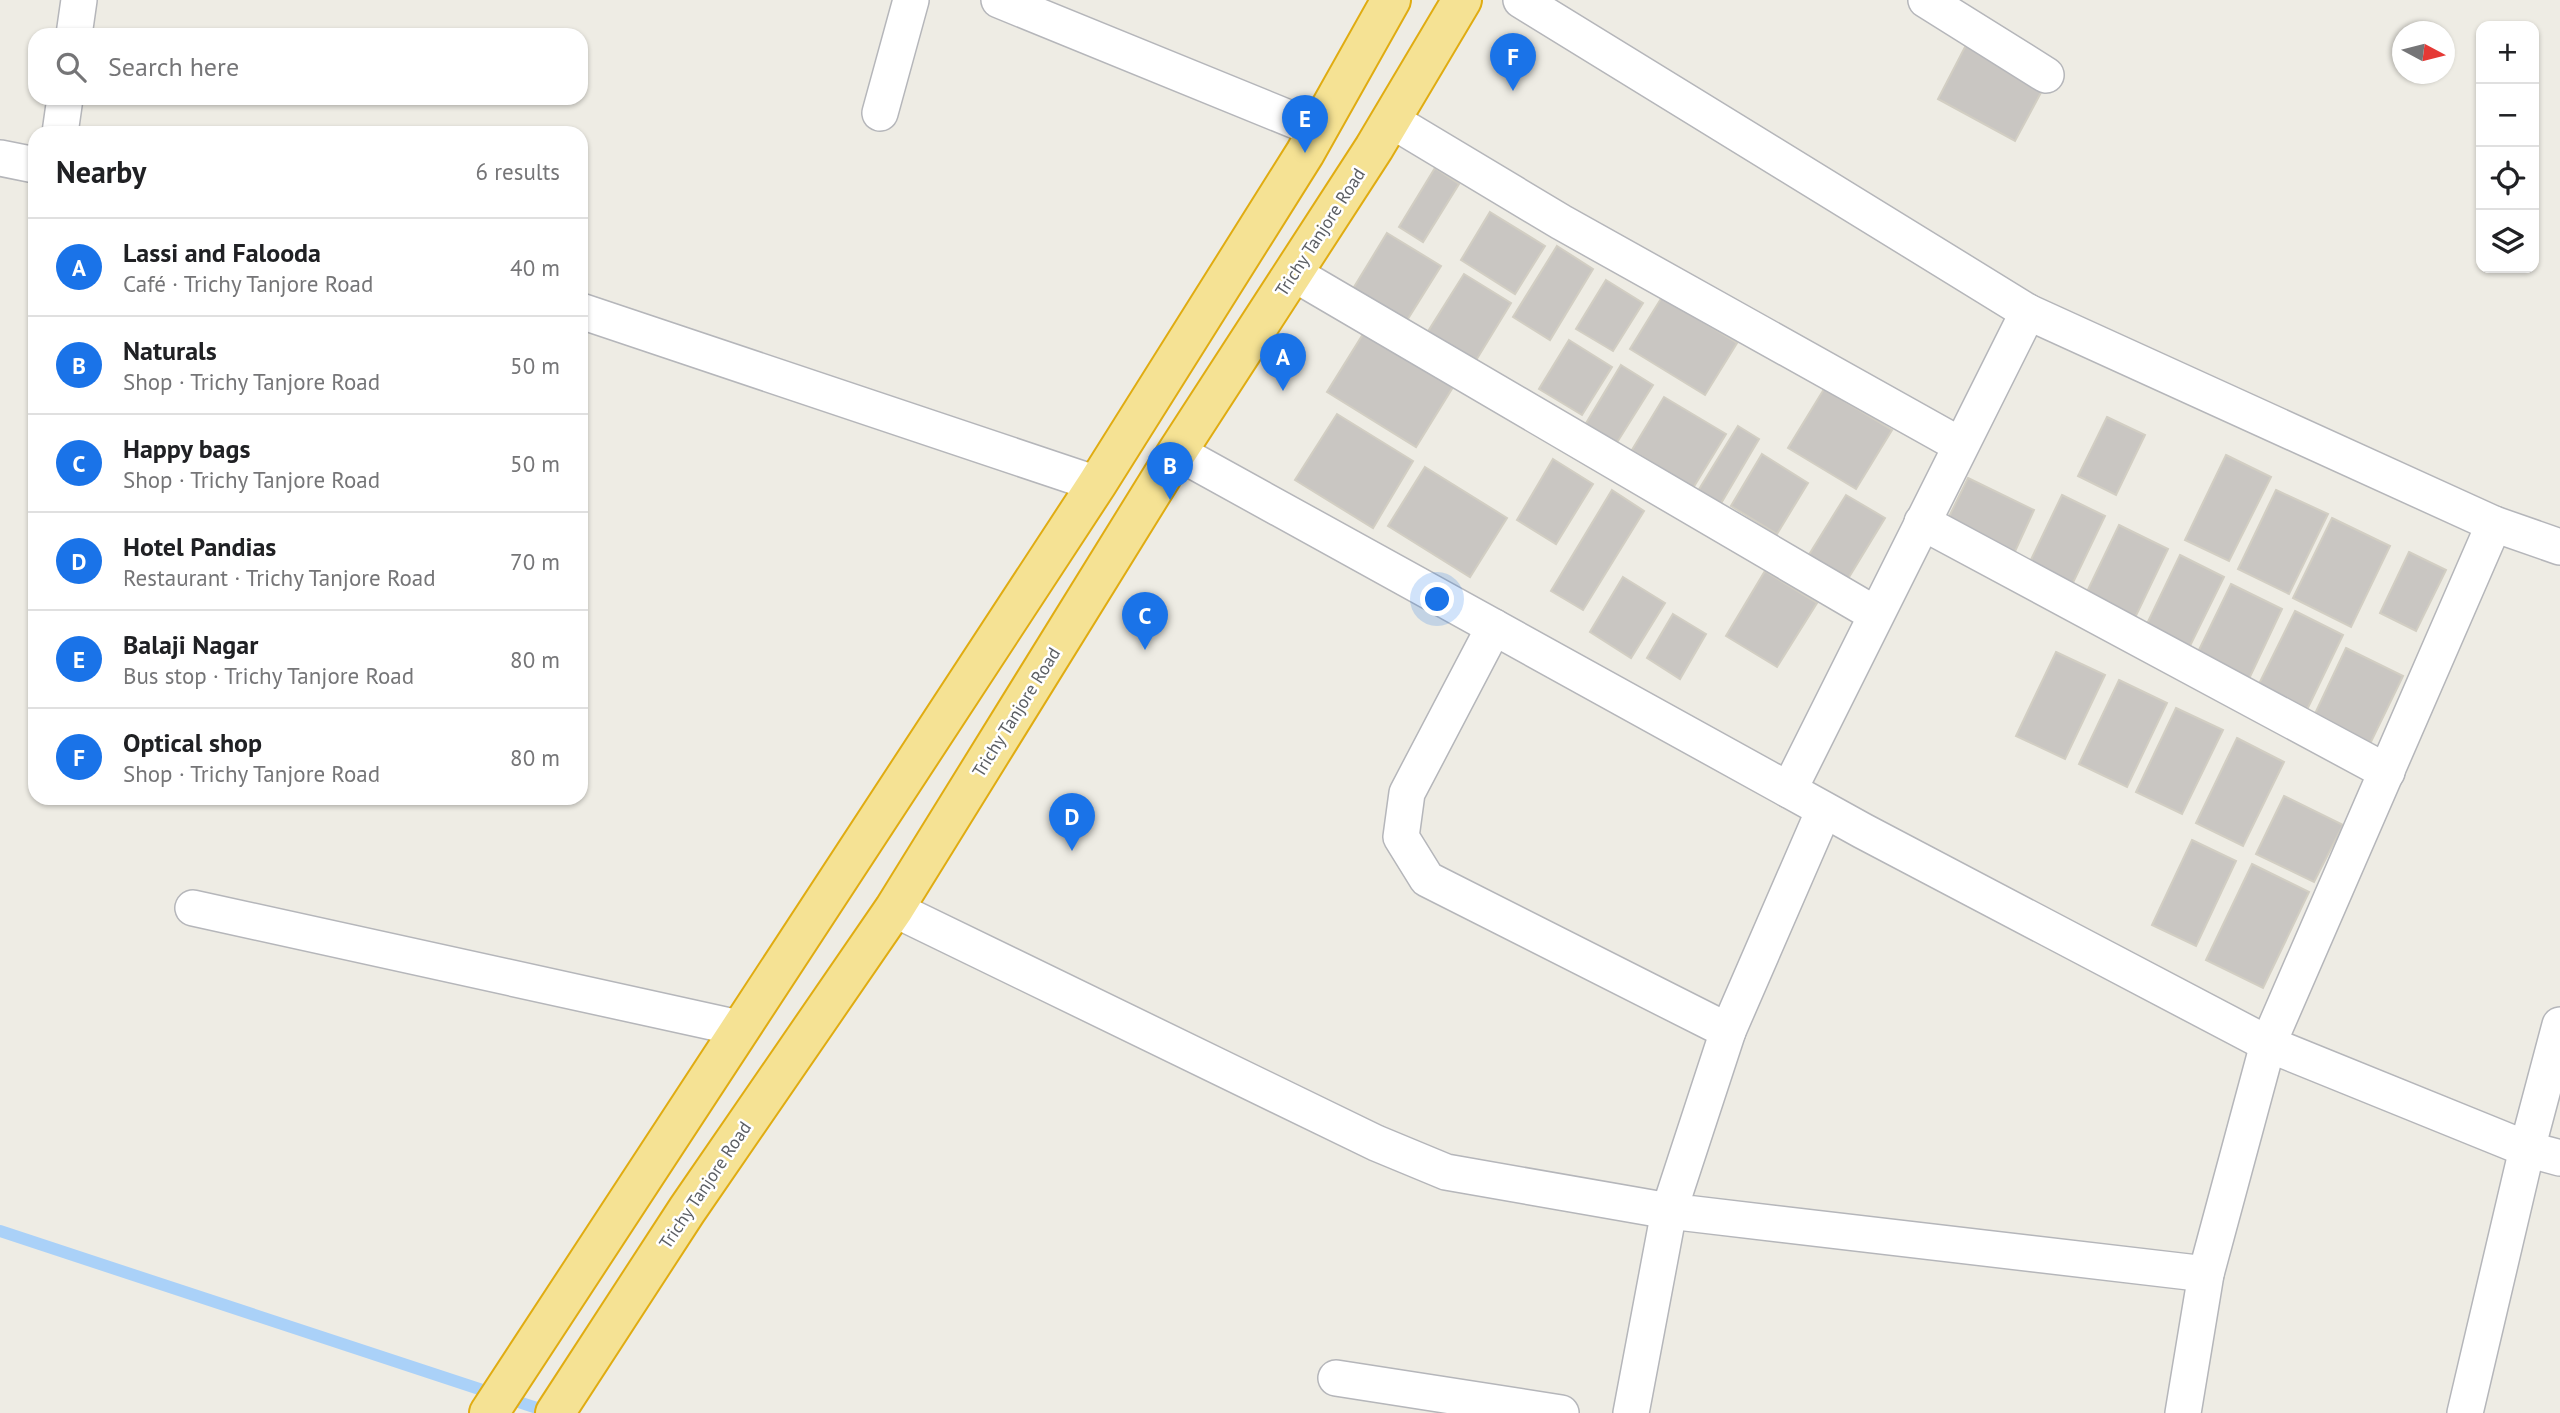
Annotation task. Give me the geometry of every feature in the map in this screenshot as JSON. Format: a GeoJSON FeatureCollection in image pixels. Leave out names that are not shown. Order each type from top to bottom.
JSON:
{"type":"FeatureCollection","features":[{"type":"Feature","properties":{"kind":"highway"},"geometry":{"type":"LineString","coordinates":[[489,1413],[1097,484],[1318,130],[1391,0]]}},
{"type":"Feature","properties":{"kind":"highway","name":"Trichy Tanjore Road"},"geometry":{"type":"LineString","coordinates":[[555,1413],[687,1210],[894,909],[1177,452],[1391,120],[1462,0]]}},
{"type":"Feature","properties":{"kind":"street"},"geometry":{"type":"LineString","coordinates":[[75,28],[79,0]]}},
{"type":"Feature","properties":{"kind":"street"},"geometry":{"type":"LineString","coordinates":[[880,113],[911,0]]}},
{"type":"Feature","properties":{"kind":"street"},"geometry":{"type":"LineString","coordinates":[[999,0],[1318,130]]}},
{"type":"Feature","properties":{"kind":"street"},"geometry":{"type":"LineString","coordinates":[[1521,0],[2028,312],[2494,524],[2560,547]]}},
{"type":"Feature","properties":{"kind":"street"},"geometry":{"type":"LineString","coordinates":[[1926,0],[2046,75]]}},
{"type":"Feature","properties":{"kind":"street"},"geometry":{"type":"LineString","coordinates":[[61,126],[64,105]]}},
{"type":"Feature","properties":{"kind":"street"},"geometry":{"type":"LineString","coordinates":[[1391,120],[1561,222],[1960,445]]}},
{"type":"Feature","properties":{"kind":"street"},"geometry":{"type":"LineString","coordinates":[[0,158],[28,164]]}},
{"type":"Feature","properties":{"kind":"street"},"geometry":{"type":"LineString","coordinates":[[1293,273],[1875,614]]}},
{"type":"Feature","properties":{"kind":"street"},"geometry":{"type":"LineString","coordinates":[[1789,790],[2028,312]]}},
{"type":"Feature","properties":{"kind":"street"},"geometry":{"type":"LineString","coordinates":[[588,313],[1097,484]]}},
{"type":"Feature","properties":{"kind":"street"},"geometry":{"type":"LineString","coordinates":[[1177,452],[1824,810],[2268,1044],[2527,1149],[2560,1158]]}},
{"type":"Feature","properties":{"kind":"street"},"geometry":{"type":"LineString","coordinates":[[1922,522],[2387,772]]}},
{"type":"Feature","properties":{"kind":"street"},"geometry":{"type":"LineString","coordinates":[[2183,1413],[2206,1274],[2268,1044],[2494,524]]}},
{"type":"Feature","properties":{"kind":"street"},"geometry":{"type":"LineString","coordinates":[[1494,627],[1407,793],[1401,837],[1427,879],[1728,1031]]}},
{"type":"Feature","properties":{"kind":"street"},"geometry":{"type":"LineString","coordinates":[[1631,1413],[1669,1210],[1728,1031],[1824,810]]}},
{"type":"Feature","properties":{"kind":"street"},"geometry":{"type":"LineString","coordinates":[[193,908],[739,1028]]}},
{"type":"Feature","properties":{"kind":"street"},"geometry":{"type":"LineString","coordinates":[[894,909],[1376,1143],[1446,1172],[1669,1210],[2206,1274]]}},
{"type":"Feature","properties":{"kind":"street"},"geometry":{"type":"LineString","coordinates":[[2465,1413],[2527,1149],[2560,1025]]}},
{"type":"Feature","properties":{"kind":"street"},"geometry":{"type":"LineString","coordinates":[[1336,1378],[1561,1413]]}},
{"type":"Feature","properties":{"kind":"building"},"geometry":{"type":"Polygon","coordinates":[[[1966,45],[2044,87],[2015,141],[1938,99],[1966,45]]]}},
{"type":"Feature","properties":{"kind":"building"},"geometry":{"type":"Polygon","coordinates":[[[1435,168],[1459,184],[1423,242],[1399,227],[1435,168]]]}},
{"type":"Feature","properties":{"kind":"building"},"geometry":{"type":"Polygon","coordinates":[[[1490,212],[1545,246],[1515,294],[1461,260],[1490,212]]]}},
{"type":"Feature","properties":{"kind":"building"},"geometry":{"type":"Polygon","coordinates":[[[1387,233],[1441,266],[1404,325],[1351,292],[1387,233]]]}},
{"type":"Feature","properties":{"kind":"building"},"geometry":{"type":"Polygon","coordinates":[[[1557,246],[1593,269],[1550,340],[1513,317],[1557,246]]]}},
{"type":"Feature","properties":{"kind":"building"},"geometry":{"type":"Polygon","coordinates":[[[1464,274],[1511,303],[1475,362],[1427,333],[1464,274]]]}},
{"type":"Feature","properties":{"kind":"building"},"geometry":{"type":"Polygon","coordinates":[[[1606,280],[1643,303],[1613,351],[1576,329],[1606,280]]]}},
{"type":"Feature","properties":{"kind":"building"},"geometry":{"type":"Polygon","coordinates":[[[1662,297],[1737,343],[1705,395],[1630,349],[1662,297]]]}},
{"type":"Feature","properties":{"kind":"building"},"geometry":{"type":"Polygon","coordinates":[[[1370,323],[1458,379],[1416,447],[1327,392],[1370,323]]]}},
{"type":"Feature","properties":{"kind":"building"},"geometry":{"type":"Polygon","coordinates":[[[1569,340],[1612,367],[1582,415],[1539,389],[1569,340]]]}},
{"type":"Feature","properties":{"kind":"building"},"geometry":{"type":"Polygon","coordinates":[[[1621,365],[1653,385],[1616,444],[1585,425],[1621,365]]]}},
{"type":"Feature","properties":{"kind":"building"},"geometry":{"type":"Polygon","coordinates":[[[1824,389],[1892,430],[1856,489],[1788,448],[1824,389]]]}},
{"type":"Feature","properties":{"kind":"building"},"geometry":{"type":"Polygon","coordinates":[[[1664,397],[1726,434],[1693,488],[1632,450],[1664,397]]]}},
{"type":"Feature","properties":{"kind":"building"},"geometry":{"type":"Polygon","coordinates":[[[1337,414],[1413,461],[1373,528],[1295,480],[1337,414]]]}},
{"type":"Feature","properties":{"kind":"building"},"geometry":{"type":"Polygon","coordinates":[[[2107,417],[2145,435],[2116,495],[2078,476],[2107,417]]]}},
{"type":"Feature","properties":{"kind":"building"},"geometry":{"type":"Polygon","coordinates":[[[1738,426],[1759,439],[1720,505],[1698,491],[1738,426]]]}},
{"type":"Feature","properties":{"kind":"building"},"geometry":{"type":"Polygon","coordinates":[[[1762,454],[1808,483],[1777,534],[1731,506],[1762,454]]]}},
{"type":"Feature","properties":{"kind":"building"},"geometry":{"type":"Polygon","coordinates":[[[2226,455],[2271,477],[2229,561],[2185,540],[2226,455]]]}},
{"type":"Feature","properties":{"kind":"building"},"geometry":{"type":"Polygon","coordinates":[[[1553,459],[1593,484],[1556,544],[1517,520],[1553,459]]]}},
{"type":"Feature","properties":{"kind":"building"},"geometry":{"type":"Polygon","coordinates":[[[1425,467],[1507,518],[1470,577],[1388,526],[1425,467]]]}},
{"type":"Feature","properties":{"kind":"building"},"geometry":{"type":"Polygon","coordinates":[[[1968,478],[2034,510],[2012,558],[1945,525],[1968,478]]]}},
{"type":"Feature","properties":{"kind":"building"},"geometry":{"type":"Polygon","coordinates":[[[1612,490],[1644,511],[1583,610],[1551,591],[1612,490]]]}},
{"type":"Feature","properties":{"kind":"building"},"geometry":{"type":"Polygon","coordinates":[[[2276,490],[2328,514],[2289,594],[2238,569],[2276,490]]]}},
{"type":"Feature","properties":{"kind":"building"},"geometry":{"type":"Polygon","coordinates":[[[1846,495],[1885,518],[1846,582],[1807,558],[1846,495]]]}},
{"type":"Feature","properties":{"kind":"building"},"geometry":{"type":"Polygon","coordinates":[[[2062,495],[2105,516],[2069,591],[2026,570],[2062,495]]]}},
{"type":"Feature","properties":{"kind":"building"},"geometry":{"type":"Polygon","coordinates":[[[2332,518],[2390,546],[2351,627],[2293,598],[2332,518]]]}},
{"type":"Feature","properties":{"kind":"building"},"geometry":{"type":"Polygon","coordinates":[[[2119,525],[2168,549],[2132,624],[2083,600],[2119,525]]]}},
{"type":"Feature","properties":{"kind":"building"},"geometry":{"type":"Polygon","coordinates":[[[2409,552],[2446,570],[2416,631],[2380,613],[2409,552]]]}},
{"type":"Feature","properties":{"kind":"building"},"geometry":{"type":"Polygon","coordinates":[[[2180,555],[2224,577],[2186,654],[2143,632],[2180,555]]]}},
{"type":"Feature","properties":{"kind":"building"},"geometry":{"type":"Polygon","coordinates":[[[1765,571],[1817,603],[1777,667],[1726,636],[1765,571]]]}},
{"type":"Feature","properties":{"kind":"building"},"geometry":{"type":"Polygon","coordinates":[[[1623,577],[1665,603],[1631,658],[1590,632],[1623,577]]]}},
{"type":"Feature","properties":{"kind":"building"},"geometry":{"type":"Polygon","coordinates":[[[2231,584],[2282,609],[2248,681],[2196,656],[2231,584]]]}},
{"type":"Feature","properties":{"kind":"building"},"geometry":{"type":"Polygon","coordinates":[[[2295,611],[2343,635],[2304,716],[2255,692],[2295,611]]]}},
{"type":"Feature","properties":{"kind":"building"},"geometry":{"type":"Polygon","coordinates":[[[1673,614],[1706,634],[1680,679],[1647,658],[1673,614]]]}},
{"type":"Feature","properties":{"kind":"building"},"geometry":{"type":"Polygon","coordinates":[[[2346,648],[2403,676],[2368,748],[2312,720],[2346,648]]]}},
{"type":"Feature","properties":{"kind":"building"},"geometry":{"type":"Polygon","coordinates":[[[2056,652],[2105,675],[2065,759],[2016,736],[2056,652]]]}},
{"type":"Feature","properties":{"kind":"building"},"geometry":{"type":"Polygon","coordinates":[[[2119,680],[2167,703],[2127,787],[2079,764],[2119,680]]]}},
{"type":"Feature","properties":{"kind":"building"},"geometry":{"type":"Polygon","coordinates":[[[2176,708],[2223,730],[2182,814],[2136,792],[2176,708]]]}},
{"type":"Feature","properties":{"kind":"building"},"geometry":{"type":"Polygon","coordinates":[[[2237,738],[2284,762],[2243,846],[2196,823],[2237,738]]]}},
{"type":"Feature","properties":{"kind":"building"},"geometry":{"type":"Polygon","coordinates":[[[2284,796],[2343,825],[2314,882],[2256,854],[2284,796]]]}},
{"type":"Feature","properties":{"kind":"building"},"geometry":{"type":"Polygon","coordinates":[[[2192,840],[2236,861],[2196,946],[2152,925],[2192,840]]]}},
{"type":"Feature","properties":{"kind":"building"},"geometry":{"type":"Polygon","coordinates":[[[2252,864],[2309,892],[2263,988],[2206,960],[2252,864]]]}},
{"type":"Feature","properties":{"kind":"waterway"},"geometry":{"type":"LineString","coordinates":[[0,1231],[552,1413]]}},
{"type":"Feature","properties":{"kind":"place","name":"Optical shop"},"geometry":{"type":"Point","coordinates":[1513,91]}},
{"type":"Feature","properties":{"kind":"place","name":"Balaji Nagar"},"geometry":{"type":"Point","coordinates":[1305,153]}},
{"type":"Feature","properties":{"kind":"place","name":"Lassi and Falooda"},"geometry":{"type":"Point","coordinates":[1283,391]}},
{"type":"Feature","properties":{"kind":"place","name":"Naturals"},"geometry":{"type":"Point","coordinates":[1170,500]}},
{"type":"Feature","properties":{"kind":"place","name":"Happy bags"},"geometry":{"type":"Point","coordinates":[1145,650]}},
{"type":"Feature","properties":{"kind":"place","name":"Hotel Pandias"},"geometry":{"type":"Point","coordinates":[1072,851]}}]}
